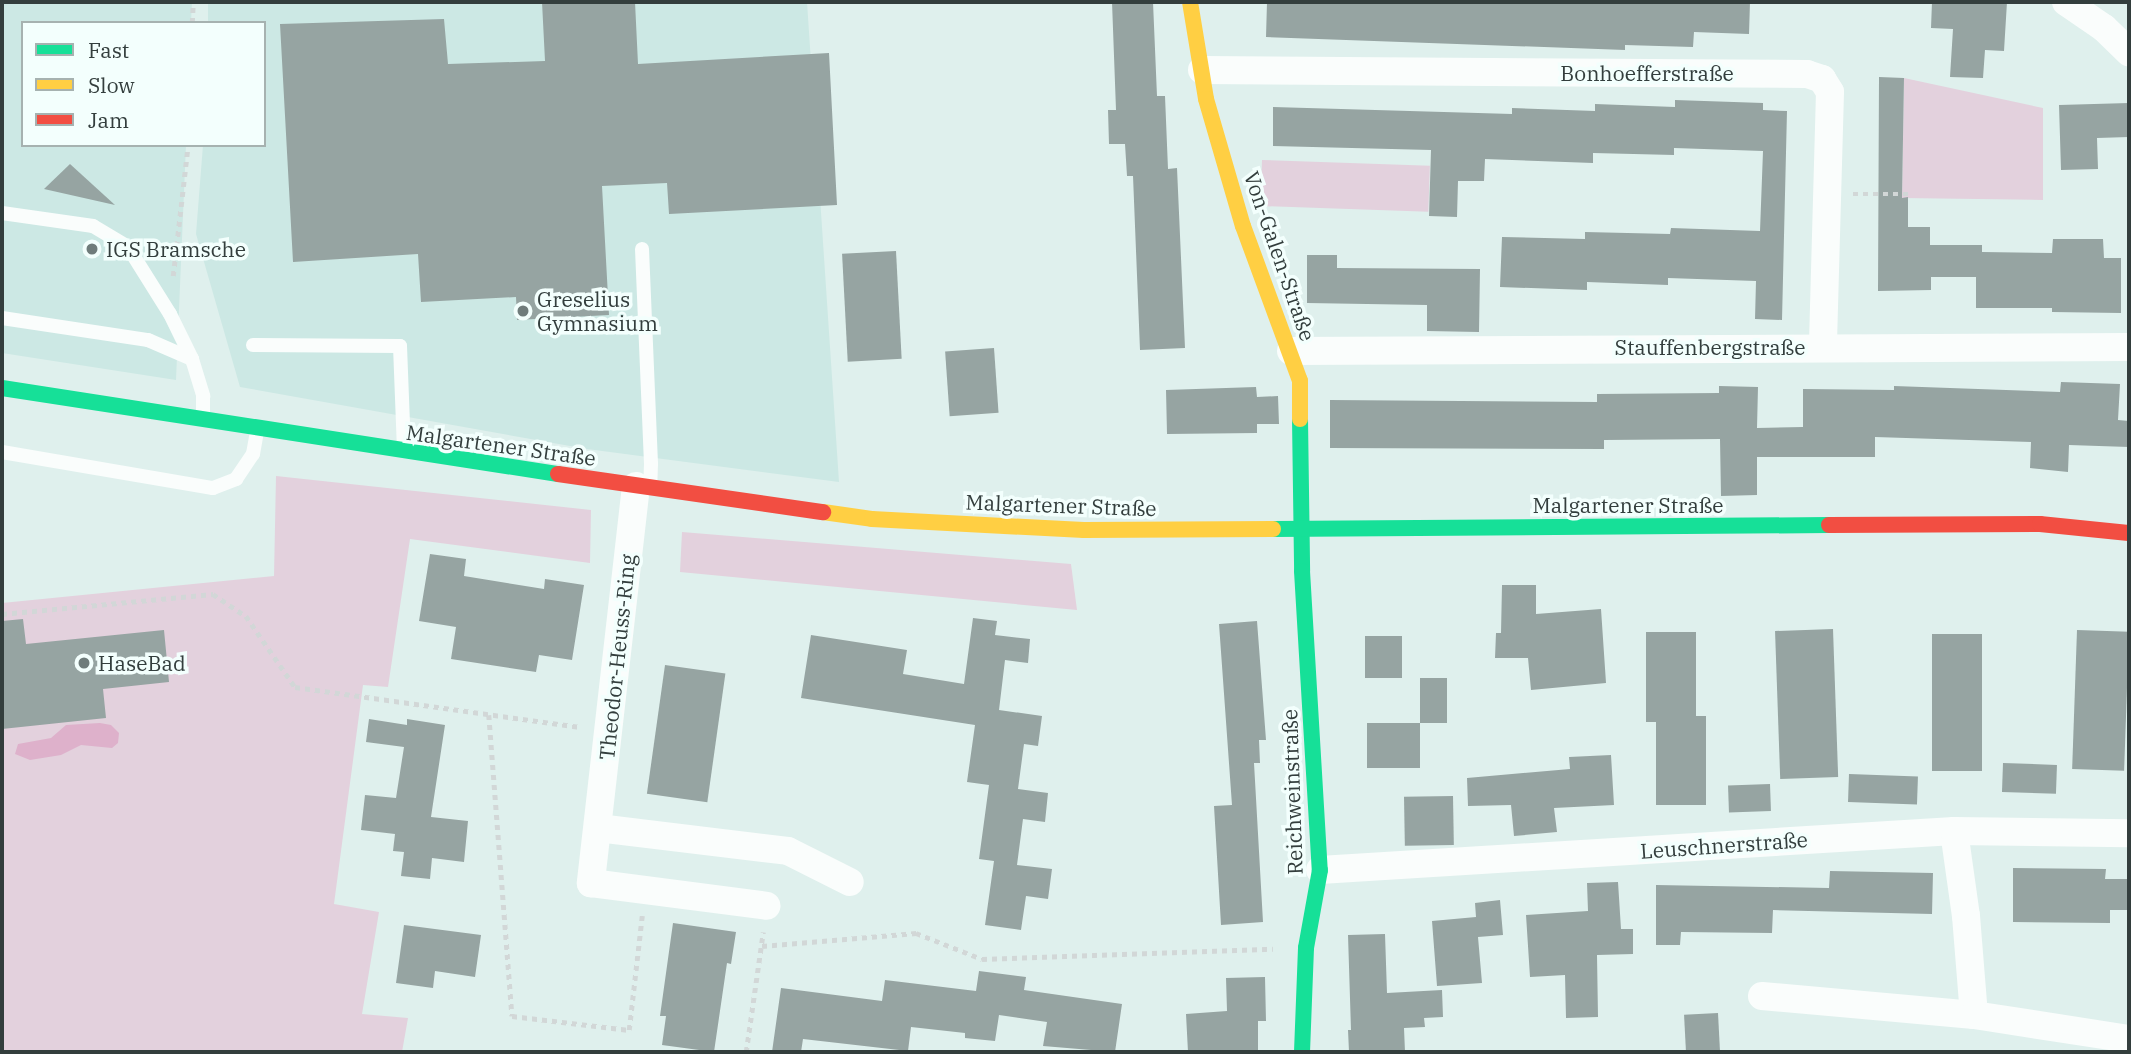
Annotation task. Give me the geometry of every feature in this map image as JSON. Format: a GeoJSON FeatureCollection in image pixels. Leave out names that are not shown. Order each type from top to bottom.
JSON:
{"type":"FeatureCollection","features":[{"type":"Feature","properties":{"kind":"street","name":"Von-Galen-Straße"},"geometry":{"type":"LineString","coordinates":[[1190,2],[1206,99],[1243,226],[1300,381],[1300,528]]}},
{"type":"Feature","properties":{"kind":"street"},"geometry":{"type":"LineString","coordinates":[[2066,2],[2104,28],[2129,52]]}},
{"type":"Feature","properties":{"kind":"street","name":"Bonhoefferstraße"},"geometry":{"type":"LineString","coordinates":[[1202,70],[1807,74],[1822,79],[1830,92],[1823,346]]}},
{"type":"Feature","properties":{"kind":"street","name":"Stauffenbergstraße"},"geometry":{"type":"LineString","coordinates":[[1291,351],[1823,346],[2129,347]]}},
{"type":"Feature","properties":{"kind":"street","name":"Malgartener Straße"},"geometry":{"type":"LineString","coordinates":[[2,388],[404,452],[872,519],[1084,530],[2040,524],[2129,533]]}},
{"type":"Feature","properties":{"kind":"street","name":"Theodor-Heuss-Ring"},"geometry":{"type":"LineString","coordinates":[[643,487],[591,883],[766,906]]}},
{"type":"Feature","properties":{"kind":"street","name":"Reichweinstraße"},"geometry":{"type":"LineString","coordinates":[[1300,528],[1320,870],[1306,948],[1302,1052]]}},
{"type":"Feature","properties":{"kind":"street"},"geometry":{"type":"LineString","coordinates":[[598,828],[788,851],[850,883]]}},
{"type":"Feature","properties":{"kind":"street"},"geometry":{"type":"LineString","coordinates":[[1954,831],[1966,916],[1974,1015]]}},
{"type":"Feature","properties":{"kind":"street","name":"Leuschnerstraße"},"geometry":{"type":"LineString","coordinates":[[1320,870],[1954,831],[2129,833]]}},
{"type":"Feature","properties":{"kind":"street"},"geometry":{"type":"LineString","coordinates":[[1762,996],[1974,1015],[2129,1039]]}},
{"type":"Feature","properties":{"kind":"lane"},"geometry":{"type":"LineString","coordinates":[[2,213],[93,226],[128,247],[170,314],[192,359],[203,397],[203,420]]}},
{"type":"Feature","properties":{"kind":"lane"},"geometry":{"type":"LineString","coordinates":[[642,249],[651,464],[643,487]]}},
{"type":"Feature","properties":{"kind":"lane"},"geometry":{"type":"LineString","coordinates":[[2,318],[148,340],[192,359]]}},
{"type":"Feature","properties":{"kind":"lane"},"geometry":{"type":"LineString","coordinates":[[253,345],[400,346],[404,452]]}},
{"type":"Feature","properties":{"kind":"lane"},"geometry":{"type":"LineString","coordinates":[[2,452],[213,488],[236,479],[253,454],[258,429]]}},
{"type":"Feature","properties":{"kind":"path"},"geometry":{"type":"LineString","coordinates":[[192,21],[193,2]]}},
{"type":"Feature","properties":{"kind":"path"},"geometry":{"type":"LineString","coordinates":[[170,314],[188,147]]}},
{"type":"Feature","properties":{"kind":"path"},"geometry":{"type":"LineString","coordinates":[[1828,194],[1908,194]]}},
{"type":"Feature","properties":{"kind":"path"},"geometry":{"type":"LineString","coordinates":[[2,614],[213,594],[246,617],[295,687],[609,731]]}},
{"type":"Feature","properties":{"kind":"path"},"geometry":{"type":"LineString","coordinates":[[489,715],[512,1016],[629,1030],[646,890]]}},
{"type":"Feature","properties":{"kind":"path"},"geometry":{"type":"LineString","coordinates":[[746,1052],[766,906]]}},
{"type":"Feature","properties":{"kind":"path"},"geometry":{"type":"LineString","coordinates":[[762,946],[916,933],[982,959],[1306,948]]}},
{"type":"Feature","properties":{"kind":"shaded area","name":"IGS Bramsche"},"geometry":{"type":"Polygon","coordinates":[[[2,2],[192,2],[191,21],[21,21],[21,147],[186,147],[176,380],[2,353],[2,2]]]}},
{"type":"Feature","properties":{"kind":"shaded area","name":"Greselius Gymnasium"},"geometry":{"type":"Polygon","coordinates":[[[208,2],[807,2],[839,482],[587,449],[240,387],[196,234],[203,147],[266,147],[266,21],[208,21],[208,2]]]}},
{"type":"Feature","properties":{"kind":"shaded area"},"geometry":{"type":"Polygon","coordinates":[[[1904,78],[2043,108],[2043,200],[1902,198],[1904,78]]]}},
{"type":"Feature","properties":{"kind":"shaded area"},"geometry":{"type":"Polygon","coordinates":[[[1262,160],[1430,166],[1428,212],[1260,206],[1262,160]]]}},
{"type":"Feature","properties":{"kind":"shaded area"},"geometry":{"type":"Polygon","coordinates":[[[276,476],[591,510],[590,563],[410,539],[388,687],[363,685],[334,904],[379,912],[362,1014],[408,1018],[402,1052],[2,1052],[2,603],[274,576],[276,476]]]}},
{"type":"Feature","properties":{"kind":"shaded area"},"geometry":{"type":"Polygon","coordinates":[[[682,532],[1071,564],[1077,610],[680,572],[682,532]]]}},
{"type":"Feature","properties":{"kind":"shaded area"},"geometry":{"type":"Polygon","coordinates":[[[66,725],[111,725],[119,733],[118,743],[112,748],[81,745],[61,755],[30,760],[15,754],[18,744],[51,738],[66,725]]]}},
{"type":"Feature","properties":{"kind":"building","name":"Greselius Gymnasium"},"geometry":{"type":"Polygon","coordinates":[[[542,2],[635,2],[638,64],[829,53],[837,205],[669,214],[667,183],[602,186],[609,315],[517,320],[516,297],[421,302],[418,254],[293,262],[280,24],[444,19],[448,64],[545,61],[542,2]]]}},
{"type":"Feature","properties":{"kind":"building"},"geometry":{"type":"Polygon","coordinates":[[[1112,2],[1153,2],[1157,96],[1165,96],[1168,169],[1177,168],[1185,348],[1140,350],[1133,176],[1127,176],[1125,144],[1109,144],[1108,110],[1116,110],[1112,2]]]}},
{"type":"Feature","properties":{"kind":"building"},"geometry":{"type":"Polygon","coordinates":[[[1267,2],[1750,2],[1749,34],[1694,32],[1693,47],[1625,45],[1625,50],[1266,37],[1267,2]]]}},
{"type":"Feature","properties":{"kind":"building"},"geometry":{"type":"Polygon","coordinates":[[[1932,2],[2007,2],[2004,51],[1985,50],[1983,78],[1950,77],[1953,29],[1931,28],[1932,2]]]}},
{"type":"Feature","properties":{"kind":"building"},"geometry":{"type":"Polygon","coordinates":[[[1879,77],[1904,78],[1902,198],[1908,197],[1908,227],[1930,227],[1930,245],[1982,245],[1982,252],[2052,253],[2053,239],[2103,239],[2104,258],[2121,258],[2121,313],[2052,312],[2052,308],[1976,308],[1976,277],[1931,277],[1931,290],[1878,291],[1879,77]]]}},
{"type":"Feature","properties":{"kind":"building"},"geometry":{"type":"Polygon","coordinates":[[[1675,100],[1763,103],[1763,110],[1787,111],[1782,320],[1755,319],[1756,281],[1668,278],[1668,285],[1587,282],[1587,290],[1500,287],[1502,237],[1585,239],[1585,232],[1670,234],[1671,228],[1760,231],[1763,151],[1674,148],[1674,155],[1593,153],[1593,163],[1485,159],[1484,181],[1458,181],[1457,217],[1429,216],[1431,150],[1273,146],[1273,107],[1512,114],[1512,108],[1595,111],[1595,104],[1675,107],[1675,100]]]}},
{"type":"Feature","properties":{"kind":"building"},"geometry":{"type":"Polygon","coordinates":[[[2129,103],[2129,137],[2097,138],[2098,169],[2061,170],[2059,105],[2129,103]]]}},
{"type":"Feature","properties":{"kind":"building"},"geometry":{"type":"Polygon","coordinates":[[[70,164],[115,205],[44,189],[70,164]]]}},
{"type":"Feature","properties":{"kind":"building"},"geometry":{"type":"Polygon","coordinates":[[[896,251],[902,359],[848,362],[842,254],[896,251]]]}},
{"type":"Feature","properties":{"kind":"building"},"geometry":{"type":"Polygon","coordinates":[[[1307,255],[1337,255],[1337,268],[1480,269],[1479,332],[1427,331],[1427,305],[1307,303],[1307,255]]]}},
{"type":"Feature","properties":{"kind":"building"},"geometry":{"type":"Polygon","coordinates":[[[994,348],[999,413],[950,416],[945,351],[994,348]]]}},
{"type":"Feature","properties":{"kind":"building"},"geometry":{"type":"Polygon","coordinates":[[[2061,382],[2120,384],[2118,420],[2129,421],[2129,447],[2069,445],[2068,472],[2030,468],[2031,442],[1875,437],[1875,457],[1757,457],[1757,495],[1721,496],[1720,439],[1604,440],[1604,449],[1330,448],[1330,400],[1597,402],[1597,394],[1719,393],[1719,386],[1758,387],[1757,428],[1803,427],[1803,389],[1894,390],[1894,386],[2060,392],[2061,382]]]}},
{"type":"Feature","properties":{"kind":"building"},"geometry":{"type":"Polygon","coordinates":[[[1256,387],[1257,397],[1278,396],[1279,424],[1257,424],[1257,433],[1167,434],[1166,390],[1256,387]]]}},
{"type":"Feature","properties":{"kind":"building"},"geometry":{"type":"Polygon","coordinates":[[[430,554],[466,559],[464,576],[544,589],[545,579],[584,585],[572,660],[539,655],[536,672],[451,659],[456,627],[419,621],[430,554]]]}},
{"type":"Feature","properties":{"kind":"building"},"geometry":{"type":"Polygon","coordinates":[[[1502,585],[1536,585],[1536,614],[1601,609],[1606,683],[1531,690],[1528,658],[1495,658],[1496,633],[1501,633],[1502,585]]]}},
{"type":"Feature","properties":{"kind":"building"},"geometry":{"type":"Polygon","coordinates":[[[973,618],[997,621],[995,635],[1030,639],[1028,663],[1005,660],[999,710],[1042,716],[1038,746],[1024,744],[1018,789],[1048,793],[1045,822],[1023,819],[1017,865],[1052,869],[1048,899],[1026,896],[1021,930],[985,925],[994,861],[979,859],[989,785],[967,782],[975,725],[801,698],[811,635],[907,650],[903,674],[964,684],[973,618]]]}},
{"type":"Feature","properties":{"kind":"building","name":"HaseBad"},"geometry":{"type":"Polygon","coordinates":[[[23,619],[26,644],[164,630],[169,682],[103,689],[106,718],[2,729],[2,621],[23,619]]]}},
{"type":"Feature","properties":{"kind":"building"},"geometry":{"type":"Polygon","coordinates":[[[1257,621],[1266,740],[1259,740],[1260,763],[1254,763],[1263,922],[1221,925],[1214,806],[1232,805],[1219,624],[1257,621]]]}},
{"type":"Feature","properties":{"kind":"building"},"geometry":{"type":"Polygon","coordinates":[[[1833,629],[1838,777],[1780,779],[1775,631],[1833,629]]]}},
{"type":"Feature","properties":{"kind":"building"},"geometry":{"type":"Polygon","coordinates":[[[2077,630],[2129,632],[2124,771],[2072,769],[2077,630]]]}},
{"type":"Feature","properties":{"kind":"building"},"geometry":{"type":"Polygon","coordinates":[[[1646,632],[1696,632],[1696,716],[1706,716],[1706,805],[1656,805],[1656,722],[1646,722],[1646,632]]]}},
{"type":"Feature","properties":{"kind":"building"},"geometry":{"type":"Polygon","coordinates":[[[1932,634],[1982,634],[1982,771],[1932,771],[1932,634]]]}},
{"type":"Feature","properties":{"kind":"building"},"geometry":{"type":"Polygon","coordinates":[[[1365,636],[1402,636],[1402,678],[1365,678],[1365,636]]]}},
{"type":"Feature","properties":{"kind":"building"},"geometry":{"type":"Polygon","coordinates":[[[665,665],[725,673],[707,802],[647,794],[665,665]]]}},
{"type":"Feature","properties":{"kind":"building"},"geometry":{"type":"Polygon","coordinates":[[[1420,678],[1447,678],[1447,723],[1420,723],[1420,678]]]}},
{"type":"Feature","properties":{"kind":"building"},"geometry":{"type":"Polygon","coordinates":[[[369,719],[407,725],[407,719],[445,725],[431,817],[468,821],[464,862],[432,858],[430,879],[401,876],[404,852],[393,851],[395,834],[361,830],[365,795],[396,798],[404,747],[366,742],[369,719]]]}},
{"type":"Feature","properties":{"kind":"building"},"geometry":{"type":"Polygon","coordinates":[[[1367,723],[1420,723],[1420,768],[1367,768],[1367,723]]]}},
{"type":"Feature","properties":{"kind":"building"},"geometry":{"type":"Polygon","coordinates":[[[1611,755],[1614,805],[1554,808],[1557,832],[1514,836],[1511,805],[1468,806],[1467,778],[1570,769],[1569,757],[1611,755]]]}},
{"type":"Feature","properties":{"kind":"building"},"geometry":{"type":"Polygon","coordinates":[[[2003,763],[2057,765],[2056,794],[2002,792],[2003,763]]]}},
{"type":"Feature","properties":{"kind":"building"},"geometry":{"type":"Polygon","coordinates":[[[1849,774],[1918,776],[1917,804],[1848,802],[1849,774]]]}},
{"type":"Feature","properties":{"kind":"building"},"geometry":{"type":"Polygon","coordinates":[[[1770,784],[1771,811],[1729,812],[1728,785],[1770,784]]]}},
{"type":"Feature","properties":{"kind":"building"},"geometry":{"type":"Polygon","coordinates":[[[1453,796],[1454,845],[1405,846],[1404,797],[1453,796]]]}},
{"type":"Feature","properties":{"kind":"building"},"geometry":{"type":"Polygon","coordinates":[[[2013,868],[2106,869],[2105,879],[2129,879],[2129,910],[2110,910],[2110,923],[2013,922],[2013,868]]]}},
{"type":"Feature","properties":{"kind":"building"},"geometry":{"type":"Polygon","coordinates":[[[1830,871],[1933,873],[1932,914],[1773,910],[1772,933],[1681,932],[1680,945],[1656,945],[1656,885],[1829,888],[1830,871]]]}},
{"type":"Feature","properties":{"kind":"building"},"geometry":{"type":"Polygon","coordinates":[[[1618,882],[1621,929],[1633,929],[1633,954],[1597,955],[1598,1017],[1566,1018],[1565,975],[1530,977],[1526,915],[1588,911],[1587,883],[1618,882]]]}},
{"type":"Feature","properties":{"kind":"building"},"geometry":{"type":"Polygon","coordinates":[[[1500,900],[1503,935],[1478,937],[1482,983],[1437,986],[1432,921],[1476,917],[1475,903],[1500,900]]]}},
{"type":"Feature","properties":{"kind":"building"},"geometry":{"type":"Polygon","coordinates":[[[673,923],[736,932],[731,964],[727,963],[714,1052],[662,1045],[666,1016],[660,1016],[673,923]]]}},
{"type":"Feature","properties":{"kind":"building"},"geometry":{"type":"Polygon","coordinates":[[[404,925],[481,935],[475,977],[435,971],[433,988],[396,983],[404,925]]]}},
{"type":"Feature","properties":{"kind":"building"},"geometry":{"type":"Polygon","coordinates":[[[1385,934],[1387,993],[1442,990],[1443,1017],[1424,1018],[1425,1027],[1404,1028],[1405,1052],[1349,1052],[1348,1030],[1351,1030],[1348,935],[1385,934]]]}},
{"type":"Feature","properties":{"kind":"building"},"geometry":{"type":"Polygon","coordinates":[[[979,971],[1026,977],[1024,990],[1122,1004],[1115,1052],[1043,1046],[1047,1022],[999,1015],[995,1041],[965,1038],[965,1033],[911,1027],[908,1051],[803,1039],[801,1052],[772,1052],[781,988],[882,1001],[885,980],[976,991],[979,971]]]}},
{"type":"Feature","properties":{"kind":"building"},"geometry":{"type":"Polygon","coordinates":[[[1265,977],[1266,1021],[1258,1021],[1258,1052],[1188,1052],[1186,1014],[1227,1011],[1226,978],[1265,977]]]}},
{"type":"Feature","properties":{"kind":"building"},"geometry":{"type":"Polygon","coordinates":[[[1718,1013],[1720,1052],[1686,1052],[1684,1015],[1718,1013]]]}},
{"type":"Feature","properties":{"kind":"traffic: fast"},"geometry":{"type":"LineString","coordinates":[[2,388],[558,474]]}},
{"type":"Feature","properties":{"kind":"traffic: fast"},"geometry":{"type":"LineString","coordinates":[[1300,419],[1302,571],[1320,870],[1306,948],[1302,1052]]}},
{"type":"Feature","properties":{"kind":"traffic: fast"},"geometry":{"type":"LineString","coordinates":[[1273,529],[1829,525]]}},
{"type":"Feature","properties":{"kind":"traffic: slow"},"geometry":{"type":"LineString","coordinates":[[1190,2],[1206,99],[1243,226],[1300,381],[1300,419]]}},
{"type":"Feature","properties":{"kind":"traffic: slow"},"geometry":{"type":"LineString","coordinates":[[823,512],[872,519],[1084,530],[1273,529]]}},
{"type":"Feature","properties":{"kind":"traffic: jam"},"geometry":{"type":"LineString","coordinates":[[558,474],[823,512]]}},
{"type":"Feature","properties":{"kind":"traffic: jam"},"geometry":{"type":"LineString","coordinates":[[1829,525],[2040,524],[2129,533]]}},
{"type":"Feature","properties":{"kind":"place","name":"IGS Bramsche"},"geometry":{"type":"Point","coordinates":[92,249]}},
{"type":"Feature","properties":{"kind":"place","name":"Greselius Gymnasium"},"geometry":{"type":"Point","coordinates":[523,311]}},
{"type":"Feature","properties":{"kind":"place","name":"HaseBad"},"geometry":{"type":"Point","coordinates":[84,663]}}]}
